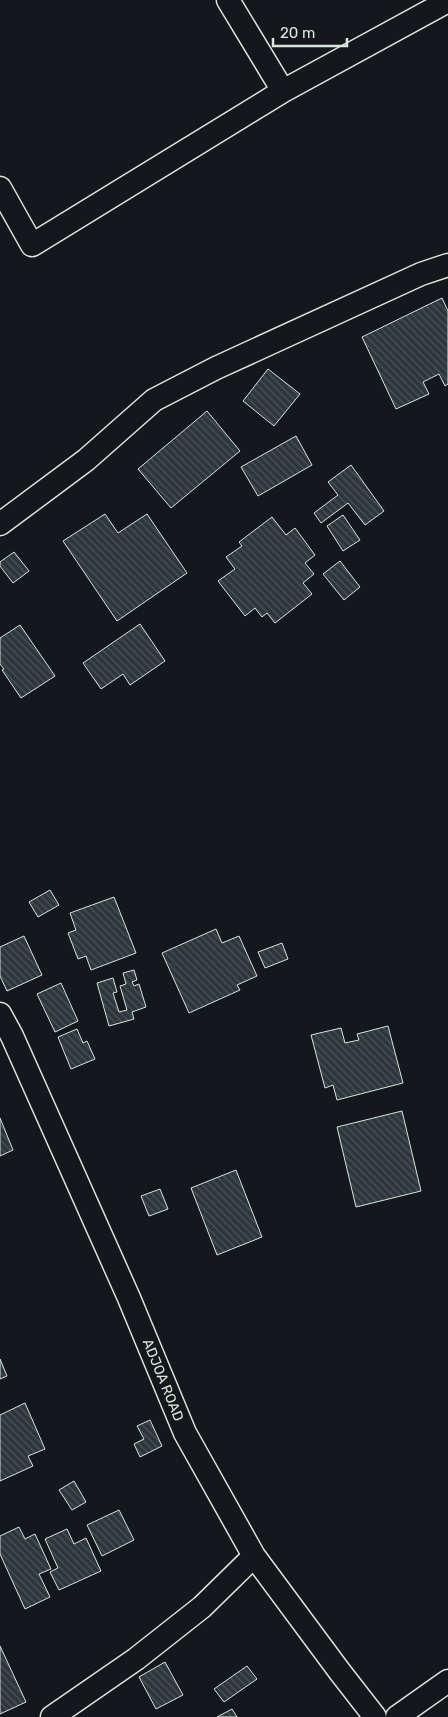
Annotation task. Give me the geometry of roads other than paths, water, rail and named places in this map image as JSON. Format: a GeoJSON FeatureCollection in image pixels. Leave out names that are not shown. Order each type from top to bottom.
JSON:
{"type":"FeatureCollection","features":[{"type":"Feature","properties":{"kind":"street"},"geometry":{"type":"LineString","coordinates":[[228,0],[283,91]]}},
{"type":"Feature","properties":{"kind":"street"},"geometry":{"type":"LineString","coordinates":[[0,188],[32,245],[283,91],[448,1]]}},
{"type":"Feature","properties":{"kind":"street"},"geometry":{"type":"LineString","coordinates":[[0,524],[86,460],[154,400],[216,368],[421,274],[448,265]]}},
{"type":"Feature","properties":{"kind":"street","name":"ADJOA ROAD"},"geometry":{"type":"LineString","coordinates":[[0,1014],[12,1036],[121,1280],[185,1433],[254,1556],[375,1717]]}},
{"type":"Feature","properties":{"kind":"street"},"geometry":{"type":"LineString","coordinates":[[52,1717],[136,1659],[202,1607],[254,1556]]}},
{"type":"Feature","properties":{"kind":"street"},"geometry":{"type":"LineString","coordinates":[[397,1717],[448,1680]]}}]}
